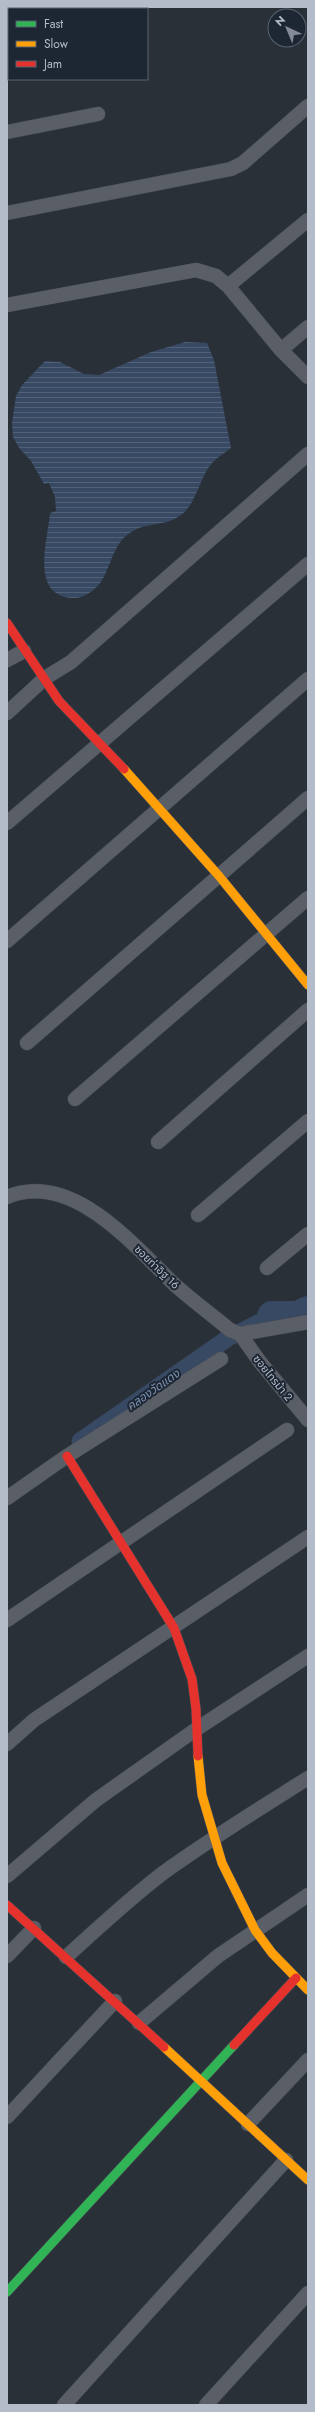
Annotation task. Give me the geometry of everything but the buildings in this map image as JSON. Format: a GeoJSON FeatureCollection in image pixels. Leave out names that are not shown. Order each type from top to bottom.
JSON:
{"type":"FeatureCollection","features":[{"type":"Feature","properties":{"kind":"street"},"geometry":{"type":"LineString","coordinates":[[7,213],[231,169],[243,163],[308,106]]}},
{"type":"Feature","properties":{"kind":"street"},"geometry":{"type":"LineString","coordinates":[[7,132],[98,114]]}},
{"type":"Feature","properties":{"kind":"street"},"geometry":{"type":"LineString","coordinates":[[228,286],[308,220]]}},
{"type":"Feature","properties":{"kind":"street"},"geometry":{"type":"LineString","coordinates":[[7,305],[196,270],[216,276],[228,286],[281,350],[308,377]]}},
{"type":"Feature","properties":{"kind":"street"},"geometry":{"type":"LineString","coordinates":[[281,350],[308,327]]}},
{"type":"Feature","properties":{"kind":"street"},"geometry":{"type":"LineString","coordinates":[[7,714],[45,678],[72,662],[308,454]]}},
{"type":"Feature","properties":{"kind":"street"},"geometry":{"type":"LineString","coordinates":[[7,823],[101,744],[308,564]]}},
{"type":"Feature","properties":{"kind":"street"},"geometry":{"type":"LineString","coordinates":[[7,623],[24,651],[45,678],[59,701],[101,744],[219,876],[308,984]]}},
{"type":"Feature","properties":{"kind":"street"},"geometry":{"type":"LineString","coordinates":[[7,660],[24,651]]}},
{"type":"Feature","properties":{"kind":"street"},"geometry":{"type":"LineString","coordinates":[[7,942],[308,679]]}},
{"type":"Feature","properties":{"kind":"street"},"geometry":{"type":"LineString","coordinates":[[27,1043],[308,798]]}},
{"type":"Feature","properties":{"kind":"street"},"geometry":{"type":"LineString","coordinates":[[75,1099],[308,898]]}},
{"type":"Feature","properties":{"kind":"street"},"geometry":{"type":"LineString","coordinates":[[158,1142],[308,1010]]}},
{"type":"Feature","properties":{"kind":"street"},"geometry":{"type":"LineString","coordinates":[[198,1215],[308,1121]]}},
{"type":"Feature","properties":{"kind":"street","name":"ซอยท่าอิฐ 16"},"geometry":{"type":"LineString","coordinates":[[7,1197],[20,1192],[50,1191],[79,1202],[126,1237],[176,1286],[230,1330],[240,1334]]}},
{"type":"Feature","properties":{"kind":"street"},"geometry":{"type":"LineString","coordinates":[[267,1268],[308,1234]]}},
{"type":"Feature","properties":{"kind":"street"},"geometry":{"type":"LineString","coordinates":[[240,1334],[308,1322]]}},
{"type":"Feature","properties":{"kind":"street","name":"ซอยไทรม้า 2"},"geometry":{"type":"LineString","coordinates":[[240,1334],[260,1362],[308,1420]]}},
{"type":"Feature","properties":{"kind":"street"},"geometry":{"type":"LineString","coordinates":[[7,1498],[68,1456],[221,1359]]}},
{"type":"Feature","properties":{"kind":"street"},"geometry":{"type":"LineString","coordinates":[[7,1620],[287,1430]]}},
{"type":"Feature","properties":{"kind":"street"},"geometry":{"type":"LineString","coordinates":[[68,1456],[174,1628],[192,1679],[196,1709],[195,1730],[202,1795],[213,1838],[222,1863],[255,1930],[308,1990]]}},
{"type":"Feature","properties":{"kind":"street"},"geometry":{"type":"LineString","coordinates":[[7,1744],[34,1720],[174,1628],[308,1537]]}},
{"type":"Feature","properties":{"kind":"street"},"geometry":{"type":"LineString","coordinates":[[7,1876],[96,1800],[195,1730],[308,1656]]}},
{"type":"Feature","properties":{"kind":"street"},"geometry":{"type":"LineString","coordinates":[[66,1957],[132,1898],[213,1838],[308,1778]]}},
{"type":"Feature","properties":{"kind":"street"},"geometry":{"type":"LineString","coordinates":[[139,2023],[218,1956],[308,1895]]}},
{"type":"Feature","properties":{"kind":"street"},"geometry":{"type":"LineString","coordinates":[[7,1905],[202,2080],[308,2180]]}},
{"type":"Feature","properties":{"kind":"street"},"geometry":{"type":"LineString","coordinates":[[7,1956],[34,1928]]}},
{"type":"Feature","properties":{"kind":"street"},"geometry":{"type":"LineString","coordinates":[[7,2292],[296,1978]]}},
{"type":"Feature","properties":{"kind":"street"},"geometry":{"type":"LineString","coordinates":[[7,2117],[115,2001]]}},
{"type":"Feature","properties":{"kind":"street"},"geometry":{"type":"LineString","coordinates":[[248,2124],[308,2060]]}},
{"type":"Feature","properties":{"kind":"street"},"geometry":{"type":"LineString","coordinates":[[64,2405],[286,2160]]}},
{"type":"Feature","properties":{"kind":"street"},"geometry":{"type":"LineString","coordinates":[[206,2405],[308,2293]]}},
{"type":"Feature","properties":{"kind":"water"},"geometry":{"type":"Polygon","coordinates":[[[185,342],[207,343],[214,360],[231,448],[216,459],[209,467],[187,510],[181,515],[167,522],[135,530],[121,541],[101,582],[96,588],[77,598],[59,595],[51,588],[46,577],[44,565],[50,513],[56,511],[55,497],[49,483],[44,484],[31,461],[19,448],[13,437],[12,423],[16,396],[22,385],[45,361],[60,362],[84,374],[99,375],[151,352],[185,342]]]}},
{"type":"Feature","properties":{"kind":"waterway","name":"คลองวัดแดง"},"geometry":{"type":"LineString","coordinates":[[272,1316],[298,1316],[308,1311]]}},
{"type":"Feature","properties":{"kind":"waterway","name":"คลองวัดแดง"},"geometry":{"type":"LineString","coordinates":[[80,1441],[228,1338],[272,1316]]}},
{"type":"Feature","properties":{"kind":"traffic: fast"},"geometry":{"type":"LineString","coordinates":[[7,2292],[234,2045]]}},
{"type":"Feature","properties":{"kind":"traffic: slow"},"geometry":{"type":"LineString","coordinates":[[124,769],[219,876],[308,985]]}},
{"type":"Feature","properties":{"kind":"traffic: slow"},"geometry":{"type":"LineString","coordinates":[[198,1756],[202,1795],[222,1863],[255,1930],[272,1953],[308,1990]]}},
{"type":"Feature","properties":{"kind":"traffic: slow"},"geometry":{"type":"LineString","coordinates":[[164,2047],[308,2180]]}},
{"type":"Feature","properties":{"kind":"traffic: jam"},"geometry":{"type":"LineString","coordinates":[[7,623],[59,701],[124,769]]}},
{"type":"Feature","properties":{"kind":"traffic: jam"},"geometry":{"type":"LineString","coordinates":[[67,1456],[174,1628],[192,1679],[196,1709],[198,1756]]}},
{"type":"Feature","properties":{"kind":"traffic: jam"},"geometry":{"type":"LineString","coordinates":[[7,1905],[164,2047]]}},
{"type":"Feature","properties":{"kind":"traffic: jam"},"geometry":{"type":"LineString","coordinates":[[234,2045],[296,1978]]}}]}
